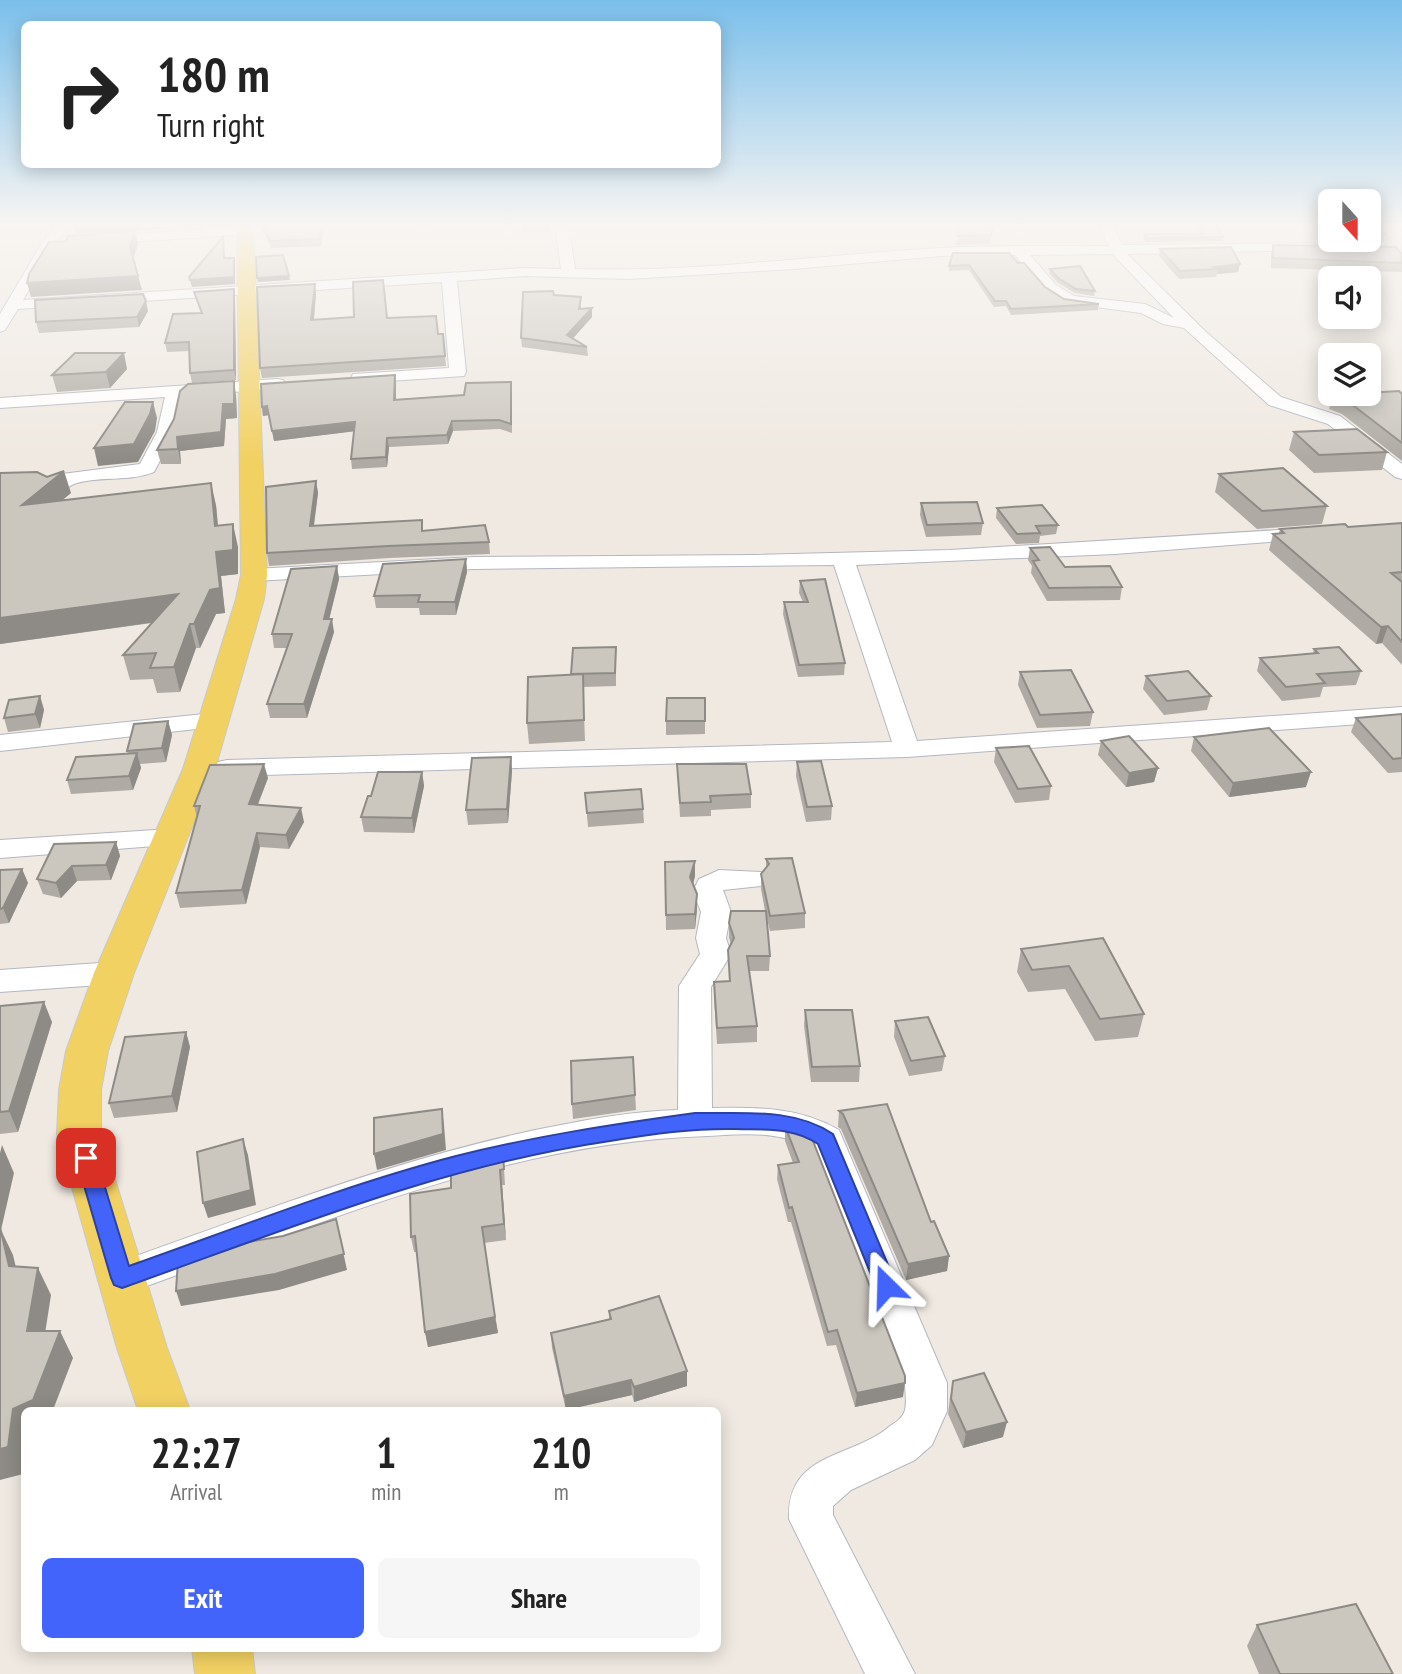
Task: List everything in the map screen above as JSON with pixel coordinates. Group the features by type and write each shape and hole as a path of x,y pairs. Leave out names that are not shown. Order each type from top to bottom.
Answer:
{"main road":[{"path":"163,1407 79,1134 80,1090 87,1051 114,973 199,769 250,599 254,575 247,302"},
{"path":"222,1652 225,1674"}],"street":[{"path":"0,327 17,302"},
{"path":"15,305 57,302"},
{"path":"342,379 458,372 451,302"},
{"path":"1088,302 1145,309 1171,322 1190,324"},
{"path":"1169,302 1275,401 1334,420 1402,473"},
{"path":"0,403 288,383"},
{"path":"53,491 69,478 137,472 147,468 170,424 174,411 174,392"},
{"path":"254,575 474,563 843,559 1115,548 1333,533"},
{"path":"843,559 907,749"},
{"path":"199,769 907,749 1402,714"},
{"path":"0,743 214,722"},
{"path":"0,849 171,838"},
{"path":"695,1120 695,986 716,954 711,939 716,912 708,891 709,886 719,879 751,879"},
{"path":"0,981 114,973"},
{"path":"122,1278 349,1197 453,1165 553,1141 695,1120 788,1123 811,1129 826,1139 926,1383 929,1398 928,1410 920,1426 907,1438 877,1460 831,1479 819,1488 811,1501 811,1519 891,1674"}],"building":[{"path":"35,302 145,302 137,317 36,322"},
{"path":"198,302 234,302 234,370 190,373 189,342 165,343 173,314 202,313"},
{"path":"258,302 313,302 311,320 354,317 354,302 385,302 387,318 436,316 438,334 443,334 445,356 260,368"},
{"path":"523,302 580,302 579,309 592,308 567,335 587,347 521,338"},
{"path":"1007,302 1099,304 1011,309"},
{"path":"75,353 124,353 106,372 52,375"},
{"path":"395,375 394,400 464,395 466,383 511,382 511,424 499,420 452,421 447,435 387,438 386,457 351,459 355,422 272,431 267,406 262,407 261,384"},
{"path":"234,381 234,404 223,404 221,432 177,437 178,449 157,450 174,419 180,391 188,384"},
{"path":"1399,391 1402,394 1402,443 1354,406 1381,406 1381,392"},
{"path":"125,402 153,402 150,414 134,444 94,448"},
{"path":"1357,429 1387,452 1319,455 1294,432"},
{"path":"1283,468 1327,506 1262,511 1219,474"},
{"path":"64,471 22,505 211,483 215,526 233,524 233,550 216,552 220,588 210,590 194,624 190,624 174,667 150,668 156,653 123,655 178,594 0,618 0,473 37,472 47,477"},
{"path":"316,481 310,526 422,520 422,531 485,525 489,542 267,553 266,487"},
{"path":"977,502 983,523 927,525 921,503"},
{"path":"1042,505 1058,525 1036,526 1040,533 1017,534 997,508"},
{"path":"1402,523 1402,572 1391,573 1402,582 1402,642 1388,626 1381,627 1273,534 1284,533 1280,529"},
{"path":"1050,547 1065,567 1110,566 1122,587 1049,588 1033,561 1039,560 1030,548"},
{"path":"466,559 455,602 418,602 420,595 374,596 383,564"},
{"path":"337,566 324,619 332,619 304,704 267,704 292,634 272,634 291,569"},
{"path":"825,579 845,663 799,665 784,602 808,602 800,581"},
{"path":"616,647 615,673 571,674 573,648"},
{"path":"1339,647 1361,671 1317,674 1325,683 1286,687 1260,658 1318,653 1314,649"},
{"path":"1071,670 1093,712 1040,715 1020,672"},
{"path":"1188,671 1211,696 1167,701 1146,676"},
{"path":"583,674 584,720 527,723 528,677"},
{"path":"40,696 35,714 4,718 9,700"},
{"path":"667,698 705,698 705,721 666,721"},
{"path":"1402,714 1402,758 1393,759 1356,718"},
{"path":"168,721 162,748 127,751 134,724"},
{"path":"1269,728 1311,772 1233,783 1194,737"},
{"path":"1129,736 1158,768 1129,773 1101,741"},
{"path":"1029,746 1051,786 1018,789 996,748"},
{"path":"137,753 129,776 67,780 76,757"},
{"path":"511,757 507,809 466,810 472,758"},
{"path":"821,761 832,806 807,807 797,762"},
{"path":"264,764 249,804 301,808 286,835 257,833 242,890 176,893 200,806 194,806 210,765"},
{"path":"677,764 746,764 751,794 710,796 711,802 680,803"},
{"path":"378,772 422,772 412,818 361,817"},
{"path":"641,789 643,809 587,813 585,793"},
{"path":"116,842 106,865 72,866 56,883 37,879 54,844"},
{"path":"792,858 805,913 770,916 761,874 769,864 766,859"},
{"path":"695,861 690,877 697,894 695,914 666,915 665,862"},
{"path":"22,869 3,908 0,909 0,870"},
{"path":"731,911 766,911 770,956 747,956 757,1026 717,1028 714,982 730,981 728,950 734,938 729,923"},
{"path":"1103,938 1144,1014 1100,1019 1069,966 1032,970 1021,949"},
{"path":"44,1002 9,1111 0,1112 0,1006"},
{"path":"805,1010 852,1010 860,1066 812,1067"},
{"path":"928,1017 945,1056 911,1061 895,1021"},
{"path":"186,1032 172,1096 109,1103 125,1037"},
{"path":"633,1057 635,1095 572,1104 571,1061"},
{"path":"887,1104 931,1222 934,1221 949,1256 908,1264 843,1114 839,1111"},
{"path":"442,1109 443,1134 374,1154 374,1118"},
{"path":"785,1126 811,1136 905,1376 905,1383 857,1393 837,1330 828,1332 778,1165 799,1162"},
{"path":"243,1139 251,1190 203,1203 197,1152"},
{"path":"503,1153 504,1169 500,1170 504,1224 482,1227 495,1317 425,1332 415,1236 411,1237 410,1194 451,1188 451,1167"},
{"path":"336,1219 344,1254 275,1274 176,1291 178,1260 208,1249 283,1236"},
{"path":"0,1227 9,1266 38,1268 27,1331 60,1331 33,1400 13,1409 8,1447 0,1449"},
{"path":"659,1296 687,1371 634,1387 631,1380 564,1396 551,1333 611,1319 609,1311"},
{"path":"984,1373 1007,1422 966,1432 951,1399 953,1381"},
{"path":"1356,1604 1393,1674 1280,1674 1257,1625"}],"route":[{"path":"86,1158 122,1278 349,1197 453,1165 553,1141 695,1120 788,1123 811,1129 826,1139 886,1286"}]}
